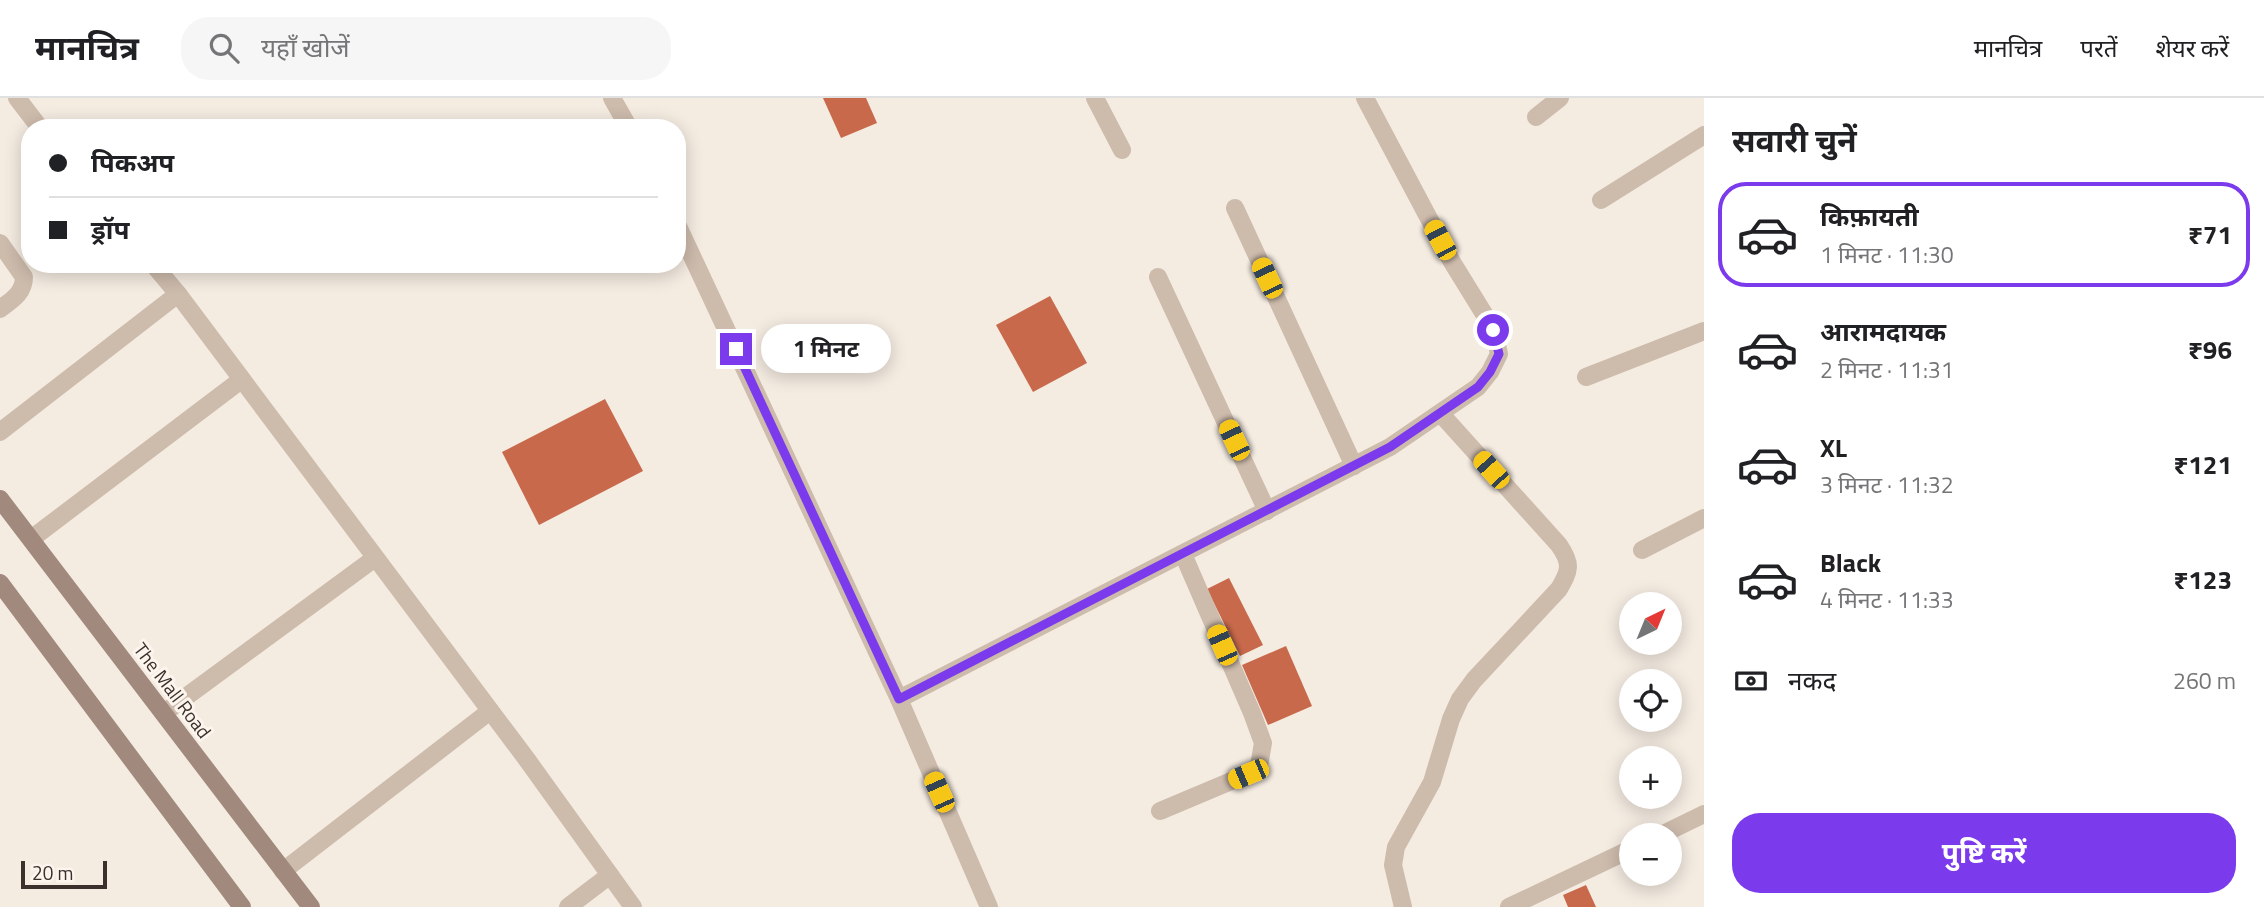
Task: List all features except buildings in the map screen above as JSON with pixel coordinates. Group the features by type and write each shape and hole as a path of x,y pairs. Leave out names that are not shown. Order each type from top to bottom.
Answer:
{"main road":[{"name":"The Mall Road","path":"0,499 311,907"},
{"path":"0,583 242,907"}],"street":[{"path":"17,98 33,119"},
{"path":"612,98 624,119"},
{"path":"1095,98 1122,150"},
{"path":"899,699 1390,447 1478,387 1490,372 1499,354 1493,330 1451,262 1365,98"},
{"path":"1536,117 1560,98"},
{"path":"1601,200 1704,135"},
{"path":"1235,208 1354,466"},
{"path":"0,243 21,273"},
{"path":"686,243 899,699 989,907"},
{"path":"0,309 22,289 24,277 21,273"},
{"path":"160,273 490,710 634,907"},
{"path":"1158,277 1267,511"},
{"path":"0,432 178,294"},
{"path":"1586,377 1704,331"},
{"path":"31,539 241,380"},
{"path":"1403,907 1393,865 1396,847 1432,782 1451,719 1460,699 1474,680 1559,589 1568,573 1568,558 1559,545 1441,414"},
{"path":"1642,550 1704,518"},
{"path":"1160,811 1248,774 1259,766 1263,753 1263,743 1252,713 1183,554"},
{"path":"164,713 375,558"},
{"path":"283,871 490,710"},
{"path":"1682,825 1704,814"},
{"path":"1509,907 1619,855"},
{"path":"568,907 610,875"}],"route":[{"path":"736,349 899,699 1390,447 1478,387 1499,354 1493,330"}]}
